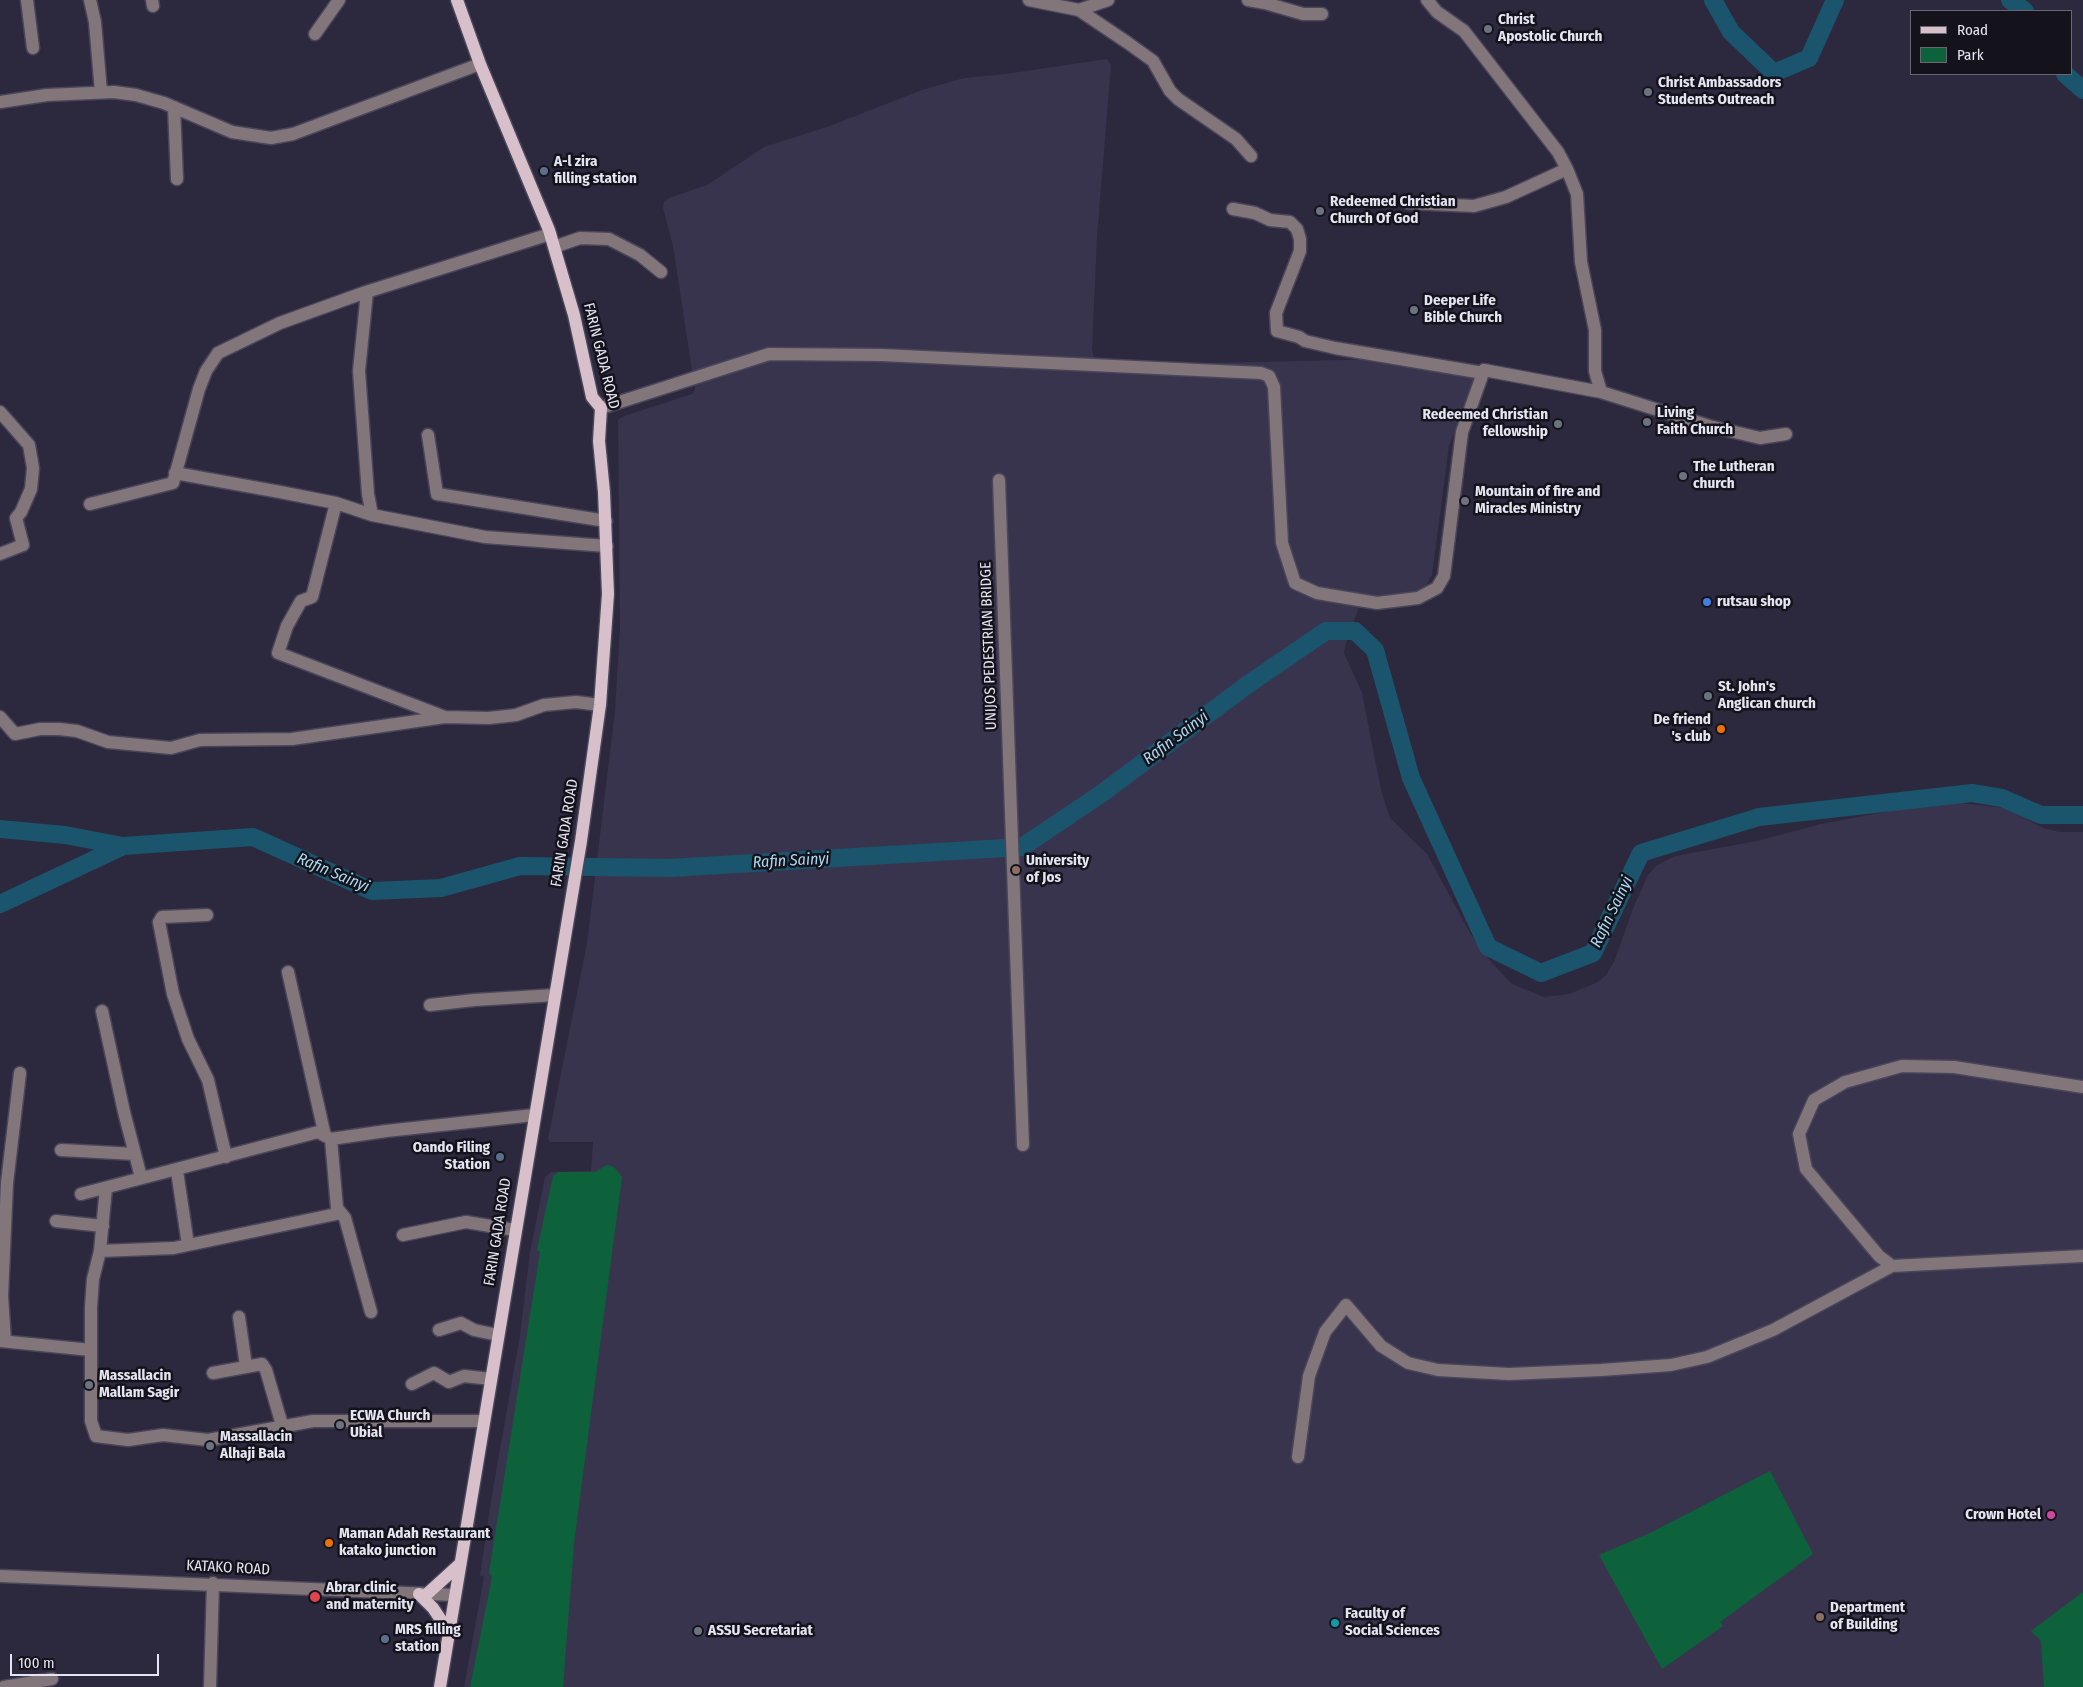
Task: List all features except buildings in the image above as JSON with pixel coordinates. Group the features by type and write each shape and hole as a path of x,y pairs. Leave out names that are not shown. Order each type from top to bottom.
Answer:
{"main road":[{"name":"FARIN GADA ROAD","path":"440,1687 573,890 600,705 607,626 606,521 599,441 601,408 592,397 574,315 550,234 480,64 457,0"},
{"path":"449,1632 423,1594 460,1564"}],"street":[{"path":"27,0 33,48"},
{"path":"90,0 95,22 101,92"},
{"path":"315,34 339,0"},
{"path":"1028,0 1079,10 1153,60 1170,91 1178,99 1236,139 1251,156"},
{"path":"1079,10 1108,0"},
{"path":"1248,0 1264,2 1294,12 1322,14"},
{"path":"1427,0 1437,12 1464,31 1558,152 1567,169 1577,194 1581,262 1595,330 1595,371 1601,392"},
{"path":"0,102 47,95 101,92 136,95 174,107 232,132 271,138 293,134 480,64"},
{"path":"174,107 177,179"},
{"path":"1408,203 1474,206 1506,197 1567,169"},
{"path":"1233,209 1255,212 1270,220 1290,222 1297,228 1300,251 1276,313 1277,331 1299,337 1305,341 1335,348 1483,372 1484,370 1601,392 1709,426 1760,438 1786,434"},
{"path":"90,504 173,483 199,389 206,371 218,353 280,323 367,292 550,234"},
{"path":"554,248 580,238 608,239 640,255 660,272"},
{"path":"367,292 359,371 368,494 372,514"},
{"path":"601,408 769,354 892,355 1261,373 1269,376 1274,387 1282,543 1295,583 1317,593 1377,603 1418,598 1437,588 1444,576 1462,432 1483,372"},
{"path":"0,412 29,445 33,468 31,490 21,512 16,518 23,545 0,554"},
{"path":"428,435 437,494 606,521"},
{"path":"175,474 336,503 372,514 485,537 607,546"},
{"name":"UNIJOS PEDESTRIAN BRIDGE","path":"999,480 1023,1145"},
{"path":"336,503 312,597 301,601 297,612 287,626 278,653 445,718"},
{"path":"0,717 15,734 40,729 59,729 77,731 108,742 163,748 200,740 292,739 445,718 489,718 516,715 544,705 576,702 600,705"},
{"path":"208,915 162,917 159,922 173,994 188,1039 208,1080 226,1157"},
{"path":"288,972 328,1137 337,1208 345,1218 371,1312"},
{"path":"430,1005 555,995"},
{"path":"102,1011 141,1177"},
{"path":"1892,1266 1879,1256 1806,1169 1799,1134 1814,1100 1845,1082 1902,1066 1954,1067 2083,1087"},
{"path":"20,1073 5,1145 2,1341 91,1350"},
{"path":"82,1194 318,1132 328,1137 534,1116"},
{"path":"61,1150 135,1154"},
{"path":"177,1170 188,1245"},
{"path":"106,1188 100,1251 92,1279 91,1421 96,1436 128,1440 163,1435 208,1440 313,1421 484,1421"},
{"path":"100,1251 174,1248 341,1213"},
{"path":"56,1221 102,1226"},
{"path":"403,1235 466,1222 515,1230"},
{"path":"1298,1457 1309,1376 1325,1332 1346,1305 1381,1346 1408,1363 1438,1370 1510,1374 1601,1370 1671,1365 1706,1358 1773,1330 1892,1266 2083,1256"},
{"path":"239,1317 246,1366"},
{"path":"439,1330 460,1323 474,1330 498,1335"},
{"path":"213,1373 262,1364 266,1370 282,1426"},
{"path":"412,1384 434,1373 449,1382 464,1376 491,1379"},
{"name":"KATAKO ROAD","path":"0,1576 213,1583 455,1595"},
{"path":"210,1687 213,1583"},
{"path":"4,1687 52,1679"}],"shaded area":[{"name":"University of Jos","path":"1107,59 1111,65 1097,237 1092,349 1094,357 1167,364 1388,359 1473,374 1477,379 1449,445 1432,575 1427,584 1409,594 1372,598 1359,607 1344,653 1362,693 1381,790 1390,818 1427,854 1470,933 1491,962 1512,984 1544,997 1569,994 1598,982 1606,975 1614,962 1634,906 1648,875 1656,866 1675,856 1757,841 1821,824 1943,801 2005,808 2043,828 2059,832 2083,832 2083,1687 464,1687 484,1577 480,1575 520,1335 530,1252 545,1177 551,1172 591,1171 593,1142 550,1142 548,1139 587,943 615,711 620,628 618,420 624,416 692,394 695,390 673,246 663,208 664,202 669,198 707,185 764,147 827,127 922,90 964,78"}],"green space":[{"path":"607,1165 614,1167 622,1177 574,1543 563,1687 470,1687 492,1577 489,1573 540,1252 537,1250 553,1176 558,1172 595,1172"},
{"path":"1770,1471 1813,1554 1720,1622 1723,1626 1662,1669 1599,1555 1650,1533"},
{"path":"2083,1592 2083,1687 2044,1687 2041,1641 2031,1631"}],"waterway":[{"path":"1713,0 1731,32 1774,73 1809,58 1835,0"},
{"path":"2010,0 2024,10"},
{"path":"2066,75 2083,90"},
{"name":"Rafin Sainyi","path":"0,904 123,846 253,837 372,891 441,888 520,866 670,868 1022,847 1101,794 1247,685 1326,631 1355,631 1375,650 1411,778 1488,947 1541,973 1593,953 1641,853 1759,817 1972,793 2002,798 2041,815 2083,815"},
{"path":"0,829 65,835 123,846"}],"place":[{"name":"Christ Apostolic Church","path":"1488,29"},
{"name":"Christ Ambassadors Students Outreach","path":"1648,92"},
{"name":"A-l zira filling station","path":"544,171"},
{"name":"Redeemed Christian Church Of God","path":"1320,211"},
{"name":"Deeper Life Bible Church","path":"1414,310"},
{"name":"Living Faith Church","path":"1647,422"},
{"name":"Redeemed Christian fellowship","path":"1558,424"},
{"name":"The Lutheran church","path":"1683,476"},
{"name":"Mountain of fire and Miracles Ministry","path":"1465,501"},
{"name":"rutsau shop","path":"1707,602"},
{"name":"St. John's Anglican church","path":"1708,696"},
{"name":"De friend 's club","path":"1721,729"},
{"name":"University of Jos","path":"1016,870"},
{"name":"Oando Filing Station","path":"500,1157"},
{"name":"Massallacin Mallam Sagir","path":"89,1385"},
{"name":"ECWA Church Ubial","path":"340,1425"},
{"name":"Massallacin Alhaji Bala","path":"210,1446"},
{"name":"Crown Hotel","path":"2051,1515"},
{"name":"Maman Adah Restaurant katako junction","path":"329,1543"},
{"name":"Abrar clinic and maternity","path":"315,1597"},
{"name":"Department of Building","path":"1820,1617"},
{"name":"Faculty of Social Sciences","path":"1335,1623"},
{"name":"ASSU Secretariat","path":"698,1631"},
{"name":"MRS filling station","path":"385,1639"}]}
